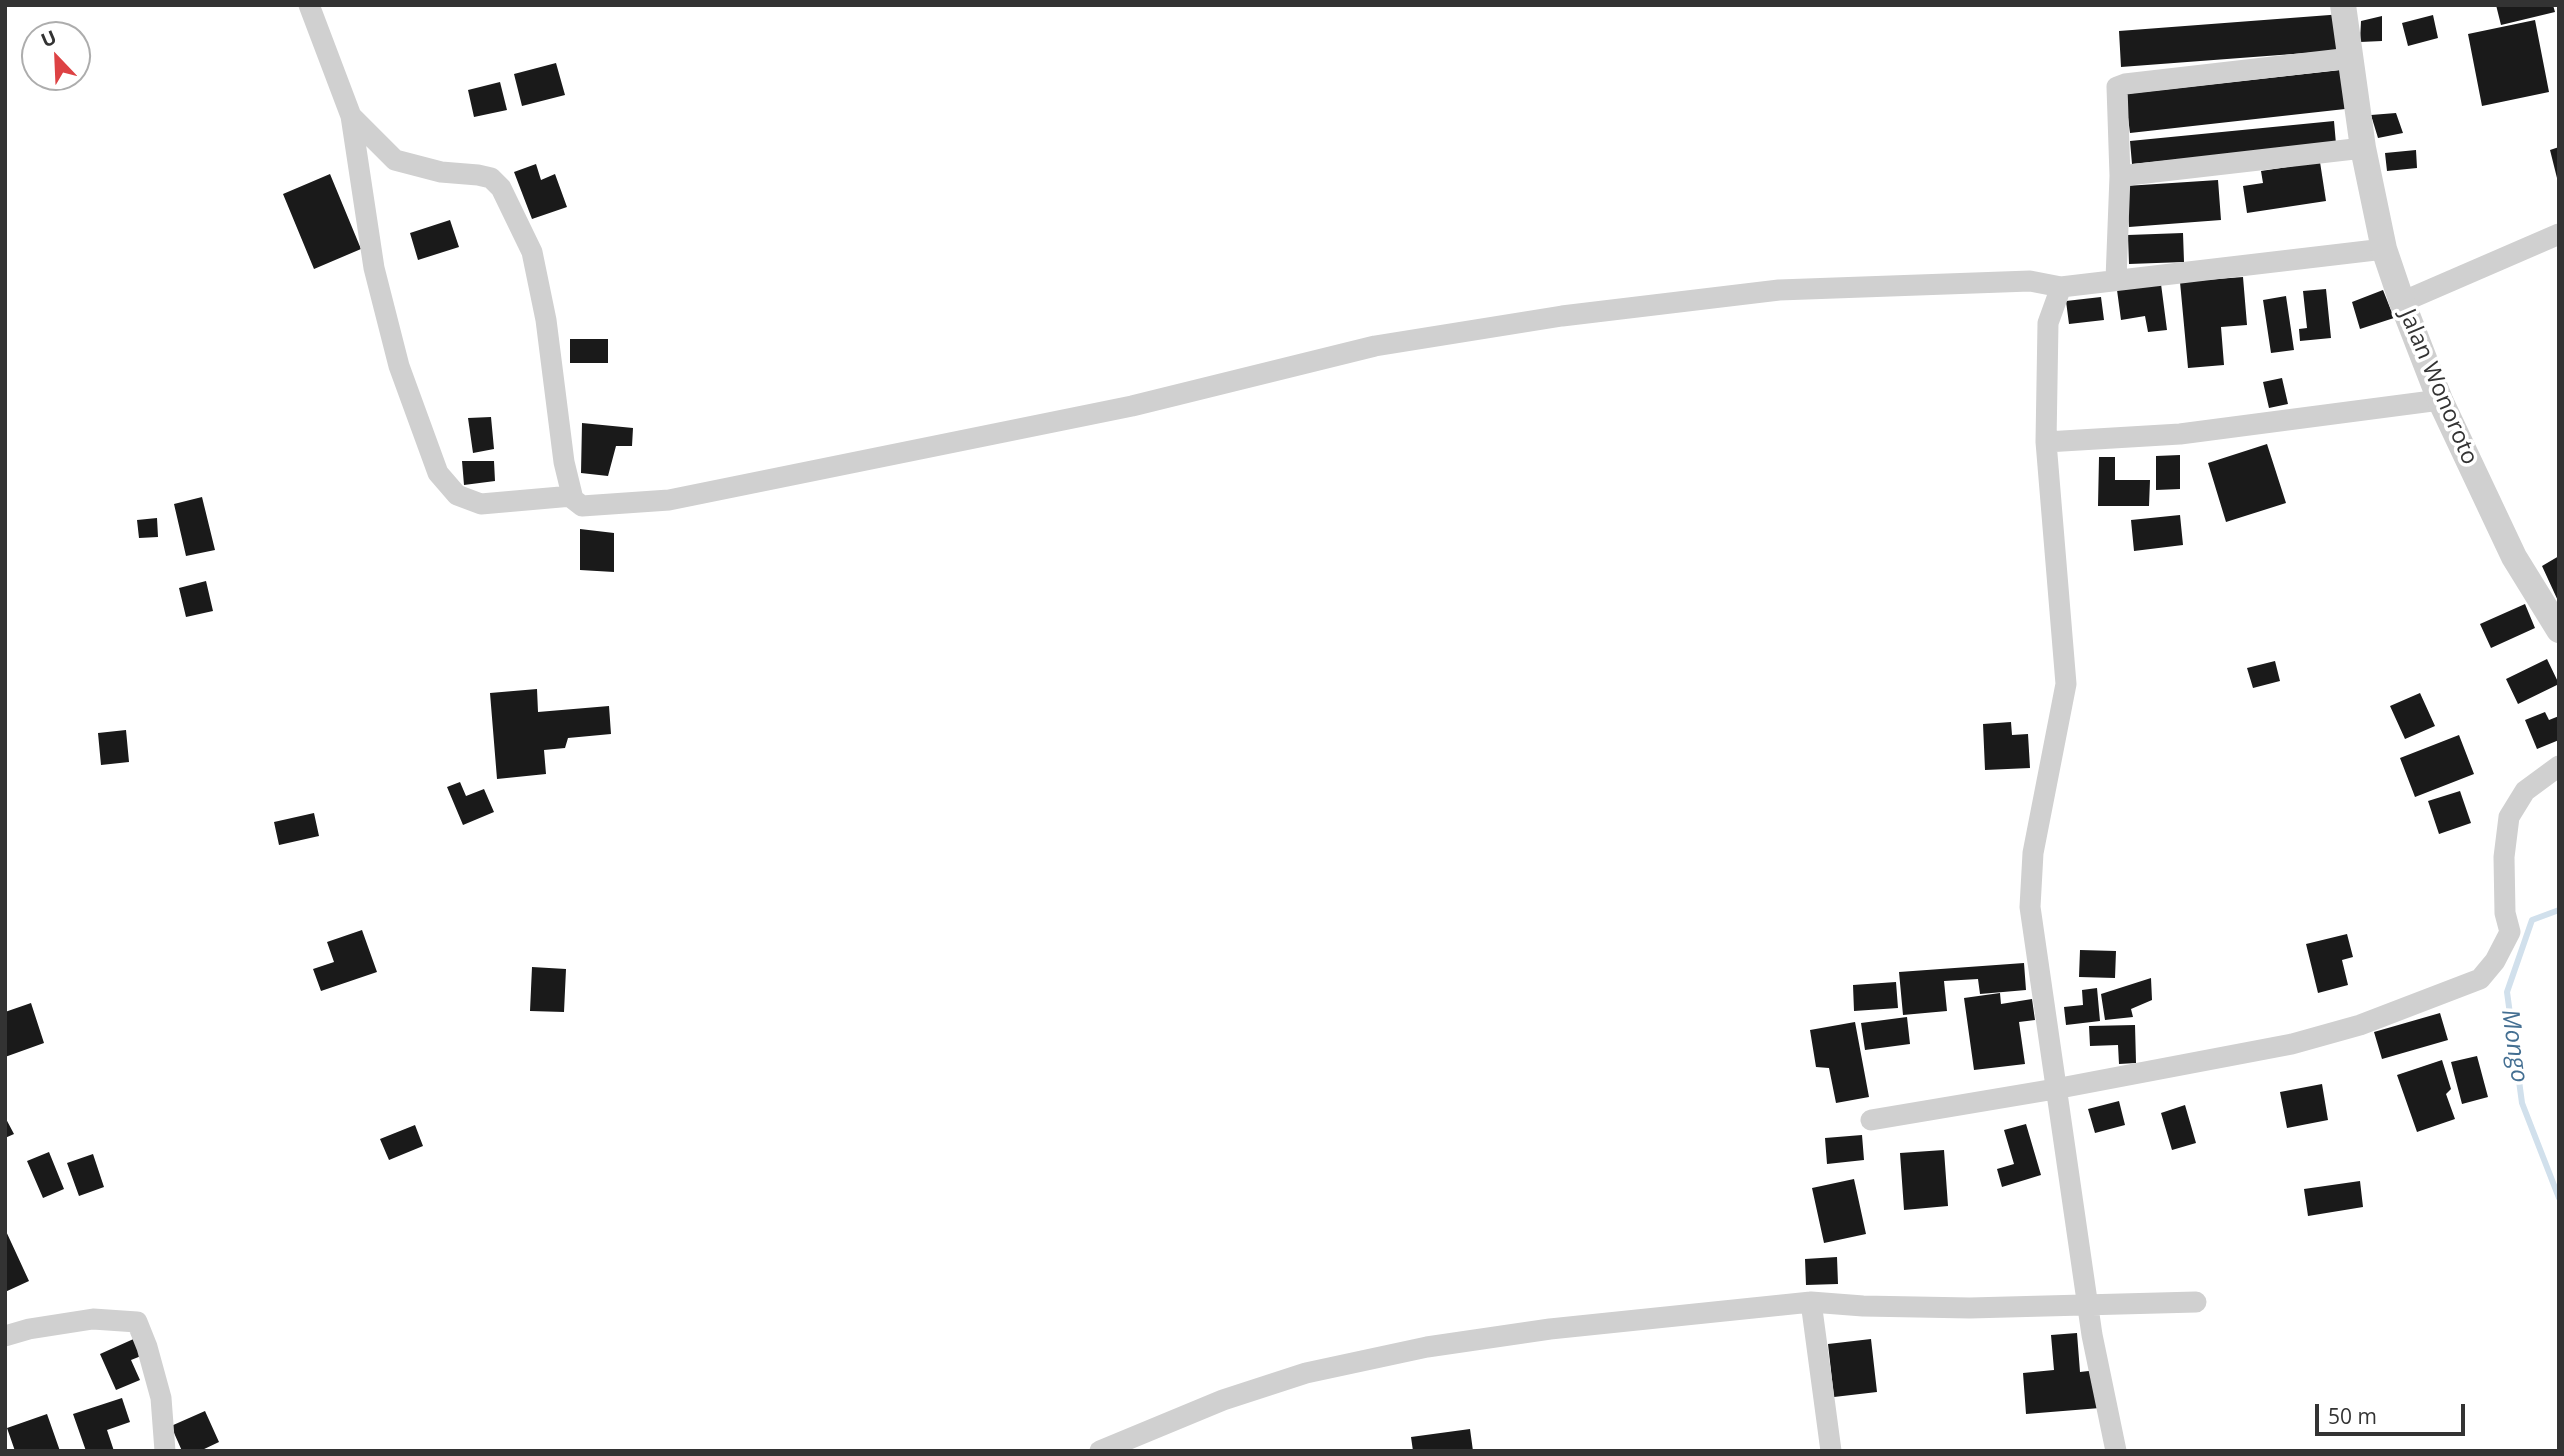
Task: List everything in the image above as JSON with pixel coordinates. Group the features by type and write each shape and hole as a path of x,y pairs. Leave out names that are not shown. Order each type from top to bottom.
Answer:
{"street":[{"path":"309,5 351,116 374,268 399,366 438,474 457,495 481,504 572,496"},
{"name":"Jalan Wonoroto","path":"2348,6 2351,58 2361,138 2384,249 2440,400 2514,557 2559,629"},
{"path":"2116,279 2120,176 2117,87 2351,58"},
{"path":"351,116 395,160 441,172 491,178 507,197 532,251 546,320 564,462 572,496 582,506 668,500 1132,406 1375,346 1562,316 1779,290 2030,281 2061,288 2116,279 2384,249"},
{"path":"2120,176 2361,138"},
{"path":"2402,302 2559,234"},
{"path":"2061,288 2048,323 2046,442 2066,684 2033,853 2030,907 2088,1303 2116,1451"},
{"path":"2046,442 2180,434 2440,400"},
{"path":"1871,1120 2055,1090 2292,1044 2360,1026 2480,979 2496,961 2510,932 2505,913 2504,857 2509,817 2525,791 2559,766"},
{"path":"1811,1302 1831,1451"},
{"path":"1100,1451 1223,1400 1361,1359 1550,1329 1811,1302 1970,1308 2196,1302"},
{"path":"5,1336 29,1329 93,1319 136,1322 147,1347 161,1398 165,1451"}],"building":[{"path":"2496,5 2553,5 2555,12 2501,25"},
{"path":"2343,14 2346,50 2121,67 2119,31"},
{"path":"2433,15 2438,38 2408,46 2402,23"},
{"path":"2382,16 2382,41 2360,42 2361,21"},
{"path":"2535,20 2549,92 2482,106 2468,34"},
{"path":"556,63 565,95 522,106 514,74"},
{"path":"2341,70 2345,109 2130,133 2125,94"},
{"path":"500,82 507,110 474,117 468,90"},
{"path":"2396,113 2403,133 2378,138 2371,115"},
{"path":"2334,121 2336,144 2132,164 2130,141"},
{"path":"2559,147 2559,182 2558,182 2550,150"},
{"path":"2416,150 2417,168 2387,171 2385,153"},
{"path":"2320,162 2326,201 2247,213 2243,186 2263,183 2261,171"},
{"path":"536,164 541,180 555,174 567,207 532,219 514,172"},
{"path":"330,174 361,249 314,269 283,194"},
{"path":"2218,180 2221,220 2129,227 2126,186"},
{"path":"450,220 459,247 418,260 410,233"},
{"path":"2183,233 2184,262 2129,264 2128,235"},
{"path":"2243,277 2247,325 2221,327 2224,365 2188,368 2180,282"},
{"path":"2161,284 2167,330 2148,332 2145,316 2121,320 2117,290"},
{"path":"2326,289 2331,338 2300,341 2299,329 2307,328 2303,291"},
{"path":"2383,290 2394,318 2360,329 2352,302"},
{"path":"2286,296 2294,350 2271,353 2263,300"},
{"path":"2101,297 2104,320 2069,324 2066,301"},
{"path":"570,339 608,339 608,363 570,363"},
{"path":"2282,378 2288,404 2269,408 2263,382"},
{"path":"491,417 494,449 473,453 468,418"},
{"path":"582,423 633,428 632,446 616,446 608,476 581,473"},
{"path":"2267,444 2286,503 2226,522 2208,463"},
{"path":"2180,455 2180,489 2156,490 2156,456"},
{"path":"2099,457 2115,457 2115,480 2150,480 2149,506 2098,506"},
{"path":"462,461 494,461 495,481 464,485"},
{"path":"202,497 215,550 186,556 174,504"},
{"path":"2180,515 2183,545 2134,551 2131,520"},
{"path":"157,518 158,537 139,538 137,520"},
{"path":"580,529 614,533 614,572 580,570"},
{"path":"2559,556 2559,603 2542,566"},
{"path":"206,581 213,611 186,617 179,588"},
{"path":"2525,604 2535,628 2491,648 2480,624"},
{"path":"2547,659 2559,684 2518,704 2506,679"},
{"path":"2275,661 2280,681 2253,688 2247,668"},
{"path":"537,689 538,712 609,706 611,734 568,738 565,748 544,750 546,774 497,779 490,693"},
{"path":"2420,693 2435,726 2405,739 2390,706"},
{"path":"2545,712 2549,720 2559,716 2559,740 2537,749 2525,720"},
{"path":"2011,722 2012,735 2028,734 2030,768 1985,770 1983,724"},
{"path":"126,730 129,762 101,765 98,733"},
{"path":"2459,735 2474,774 2415,797 2400,758"},
{"path":"460,782 466,796 484,789 494,812 463,825 447,787"},
{"path":"2460,791 2471,823 2439,834 2428,801"},
{"path":"314,813 319,836 279,845 274,822"},
{"path":"362,930 377,972 321,991 313,969 334,962 327,942"},
{"path":"2347,934 2353,957 2342,960 2348,985 2318,993 2306,944"},
{"path":"2080,950 2116,951 2115,978 2079,977"},
{"path":"2024,963 2026,990 1980,994 1978,979 1944,981 1947,1011 1903,1015 1899,972"},
{"path":"532,967 566,969 564,1012 530,1011"},
{"path":"2151,978 2152,1000 2131,1009 2133,1017 2105,1020 2101,994"},
{"path":"1896,982 1898,1008 1854,1011 1853,985"},
{"path":"2097,988 2100,1021 2066,1025 2064,1007 2083,1005 2082,990"},
{"path":"2000,993 2001,1004 2032,999 2035,1020 2019,1022 2025,1064 1974,1070 1964,998"},
{"path":"31,1003 44,1043 5,1057 5,1012"},
{"path":"2440,1013 2448,1040 2382,1059 2374,1032"},
{"path":"1907,1017 1910,1044 1865,1050 1861,1023"},
{"path":"1855,1022 1869,1097 1836,1103 1829,1068 1816,1067 1810,1030"},
{"path":"2135,1025 2136,1063 2119,1064 2118,1045 2090,1046 2089,1026"},
{"path":"2477,1056 2488,1097 2462,1104 2451,1062"},
{"path":"2442,1060 2451,1089 2446,1094 2455,1119 2417,1132 2397,1075"},
{"path":"2322,1084 2328,1120 2287,1128 2280,1092"},
{"path":"2119,1101 2125,1125 2095,1133 2088,1109"},
{"path":"2185,1105 2196,1143 2172,1150 2161,1113"},
{"path":"5,1117 14,1134 5,1138"},
{"path":"2026,1124 2041,1175 2002,1187 1997,1169 2014,1164 2004,1130"},
{"path":"415,1125 423,1146 389,1160 380,1139"},
{"path":"1862,1135 1864,1160 1827,1164 1825,1138"},
{"path":"1944,1150 1948,1206 1904,1210 1900,1153"},
{"path":"49,1152 64,1189 43,1198 27,1161"},
{"path":"93,1154 104,1187 79,1196 67,1163"},
{"path":"1854,1179 1866,1234 1824,1243 1812,1188"},
{"path":"2360,1181 2363,1207 2308,1216 2304,1189"},
{"path":"5,1229 29,1281 5,1292"},
{"path":"1837,1257 1838,1284 1806,1285 1805,1259"},
{"path":"2077,1333 2080,1372 2097,1370 2100,1408 2026,1414 2023,1373 2054,1370 2051,1335"},
{"path":"138,1337 146,1354 131,1360 140,1380 116,1390 100,1354"},
{"path":"1871,1339 1877,1392 1834,1397 1828,1344"},
{"path":"122,1398 130,1422 107,1430 114,1451 86,1451 73,1414"},
{"path":"205,1411 219,1442 200,1451 182,1451 171,1426"},
{"path":"47,1414 60,1451 15,1451 7,1428"},
{"path":"1470,1429 1473,1451 1413,1451 1411,1437"}],"waterway":[{"name":"Mongo","path":"2559,910 2532,920 2507,992 2522,1103 2559,1198"}]}
